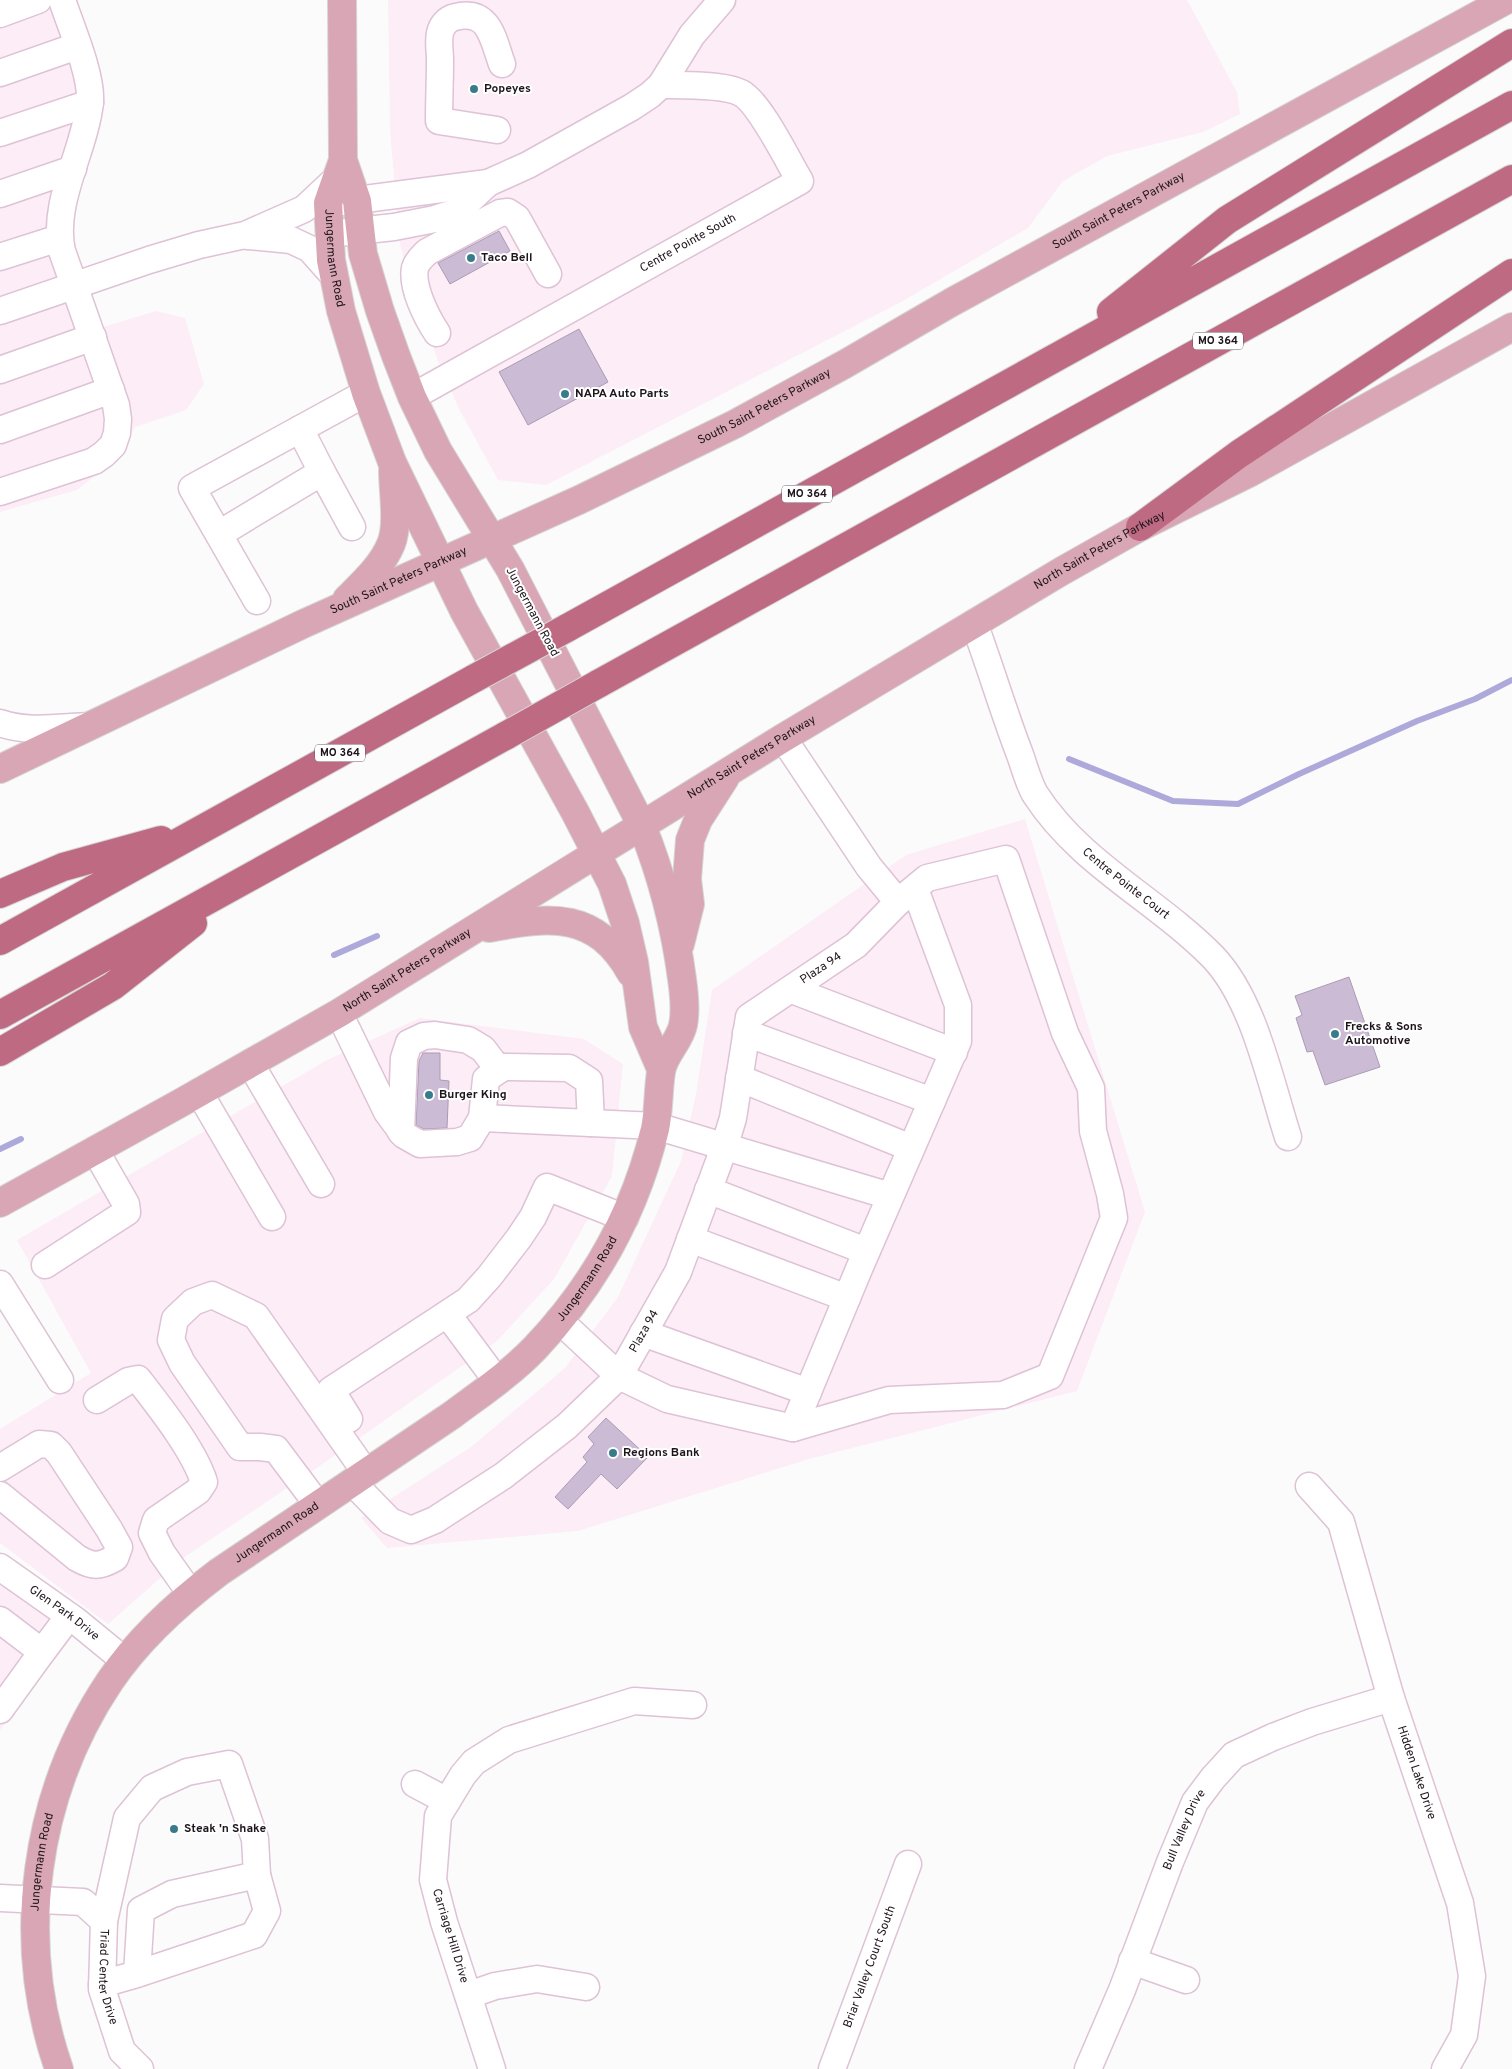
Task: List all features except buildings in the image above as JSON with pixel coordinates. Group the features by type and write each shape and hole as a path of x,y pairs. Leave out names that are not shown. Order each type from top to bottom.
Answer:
{"highway":[{"path":"1048,361 1227,220 1512,43"},
{"name":"MO 364","path":"0,942 1512,105"},
{"name":"MO 364","path":"0,1015 1512,179"},
{"path":"1140,527 1239,454 1512,274"},
{"path":"0,894 63,867 206,827"},
{"path":"0,1052 113,986 262,870"}],"main road":[{"name":"Jungermann Road","path":"342,0 336,181 330,234 334,276 341,311 379,432 392,462 464,611 575,812 612,884 625,923 638,986 643,1027 661,1069"},
{"name":"South Saint Peters Parkway","path":"0,769 338,608 579,500 735,424 969,293 1506,0"},
{"name":"Jungermann Road","path":"59,2069 52,2050 41,2000 34,1934 35,1900 46,1828 55,1794 69,1756 90,1714 125,1661 162,1619 191,1594 219,1572 452,1415 497,1381 534,1348 559,1320 605,1255 625,1218 641,1179 656,1126 661,1069 684,1025 683,991 678,950 666,894 655,858 642,826 514,578 438,452 412,397 380,311 363,254 357,201 336,181"},
{"name":"North Saint Peters Parkway","path":"0,1203 339,1013 783,738 1062,571 1140,527 1250,472 1512,327"},
{"path":"338,608 379,565 391,544 394,526 392,462"},
{"path":"678,950 690,904 686,878 690,840 698,820 728,772"},
{"path":"473,931 542,920 561,921 587,927 606,940 621,956 638,986"}],"street":[{"path":"0,14 38,0"},
{"path":"0,492 94,461 113,445 118,419 93,337 59,238 60,224 90,103 90,85 62,0"},
{"path":"0,311 199,245 245,235 304,209 336,181 357,201 488,183 528,165 632,108 650,95 661,85 692,35 722,0"},
{"path":"497,130 439,121 440,38 444,23 451,18 467,15 475,16 484,22 490,31 502,64"},
{"path":"0,73 77,46"},
{"name":"Centre Pointe South","path":"412,397 800,181 755,106 740,93 701,86 661,85"},
{"path":"0,133 90,103"},
{"path":"0,194 73,169"},
{"path":"330,234 411,224 457,212 488,183"},
{"path":"437,333 424,313 415,269 419,259 427,252 474,226 500,213 508,212 517,218 525,230 548,274"},
{"path":"245,235 291,240 310,248 334,276"},
{"path":"0,257 59,238"},
{"path":"0,370 93,337"},
{"path":"0,430 110,390"},
{"path":"257,601 192,488 366,393"},
{"path":"300,429 352,527"},
{"path":"219,534 322,472"},
{"name":"Centre Pointe Court","path":"974,623 1034,792 1060,828 1096,862 1183,931 1218,964 1238,991 1253,1026 1288,1137"},
{"path":"0,723 13,728 89,726"},
{"path":"559,1320 619,1376 667,1399 793,1428 866,1251 954,1052 958,1041 958,1005 906,895 869,867 783,738"},
{"name":"Plaza 94","path":"365,1473 390,1521 411,1530 435,1520 503,1476 566,1426 619,1376 678,1272 724,1148 733,1118 749,1017 792,990 856,945 906,895 927,878 1006,859 1065,1033 1091,1088 1092,1131 1110,1194 1114,1218 1050,1376 1003,1395 889,1400 793,1428"},
{"path":"792,990 954,1052"},
{"path":"339,1013 387,1112 404,1136 420,1144 457,1142 470,1138 482,1118 486,1079 503,1067 569,1068 589,1081 591,1123"},
{"path":"746,1033 932,1101"},
{"path":"401,1132 404,1058 409,1043 424,1036 435,1035 468,1040 484,1049 499,1070"},
{"path":"250,1063 322,1184"},
{"path":"739,1078 911,1148"},
{"path":"199,1092 272,1217"},
{"path":"482,1118 656,1126 724,1148 890,1196"},
{"path":"45,1265 127,1212 126,1204 95,1150"},
{"path":"365,1473 331,1390 468,1300 505,1256 533,1217 547,1187 625,1218"},
{"path":"708,1190 866,1251"},
{"path":"690,1239 847,1298"},
{"path":"0,1284 60,1380"},
{"path":"318,1505 276,1449 240,1447 182,1363 171,1340 176,1319 193,1302 212,1295 256,1316 365,1473"},
{"path":"448,1314 497,1381"},
{"path":"643,1333 808,1392"},
{"path":"97,1400 128,1381 138,1379 162,1409 200,1470 204,1482 198,1491 156,1520 152,1533 162,1553 191,1594"},
{"path":"0,1468 39,1444 51,1445 59,1453 109,1529 119,1547 115,1558 101,1566 87,1564 77,1558 0,1495"},
{"name":"Hidden Lake Drive","path":"1309,1486 1341,1522 1392,1698 1460,1903 1472,1976 1464,2035 1444,2069"},
{"name":"Glen Park Drive","path":"0,1567 70,1616 125,1661"},
{"path":"0,1710 70,1616"},
{"path":"0,1620 42,1652"},
{"name":"Bull Valley Drive","path":"1088,2069 1122,1990 1170,1862 1196,1802 1213,1778 1234,1756 1272,1737 1312,1722 1392,1698"},
{"name":"Carriage Hill Drive","path":"492,2069 444,1922 433,1880 438,1816 463,1775 474,1762 509,1740 634,1701 693,1705"},
{"path":"102,1984 254,1935 267,1911 257,1875 255,1839 230,1764 187,1772 152,1788 127,1818 104,1921"},
{"path":"414,1784 447,1801"},
{"name":"Briar Valley Court South","path":"832,2069 908,1864"},
{"path":"137,1974 141,1910 172,1894 257,1875"},
{"name":"Triad Center Drive","path":"0,1898 83,1902 104,1921 102,1989 122,2051 140,2069"},
{"path":"1132,1961 1186,1980"},
{"path":"469,1995 494,1986 537,1979 586,1986"}],"shaded area":[{"path":"0,0 74,0 100,82 64,229 103,327 156,311 185,318 204,384 186,410 135,427 110,464 77,490 0,512"},
{"path":"388,0 1187,0 1237,92 1240,114 1203,132 1107,156 1063,181 1028,228 901,302 546,485 498,480 459,409 438,361 400,244 390,130"},
{"path":"1025,819 1145,1212 1077,1391 809,1459 578,1531 387,1548 361,1518 471,1447 565,1368 618,1297 681,1161 696,1094 712,990 906,855"},
{"path":"420,1018 584,1039 623,1064 612,1176 554,1279 496,1342 311,1472 183,1558 108,1624 0,1543 0,1429 91,1373 17,1240 329,1059"},
{"path":"0,1582 74,1635 0,1730"}],"waterway":[{"path":"1069,759 1173,801 1238,804 1299,774 1417,721 1475,699 1512,680"},
{"path":"334,955 377,936"},
{"path":"0,1149 21,1139"}],"place":[{"name":"Popeyes","path":"474,89"},
{"name":"Taco Bell","path":"471,258"},
{"name":"NAPA Auto Parts","path":"565,394"},
{"name":"Frecks & Sons Automotive","path":"1335,1034"},
{"name":"Burger King","path":"429,1095"},
{"name":"Regions Bank","path":"613,1453"},
{"name":"Steak 'n Shake","path":"174,1829"}]}
